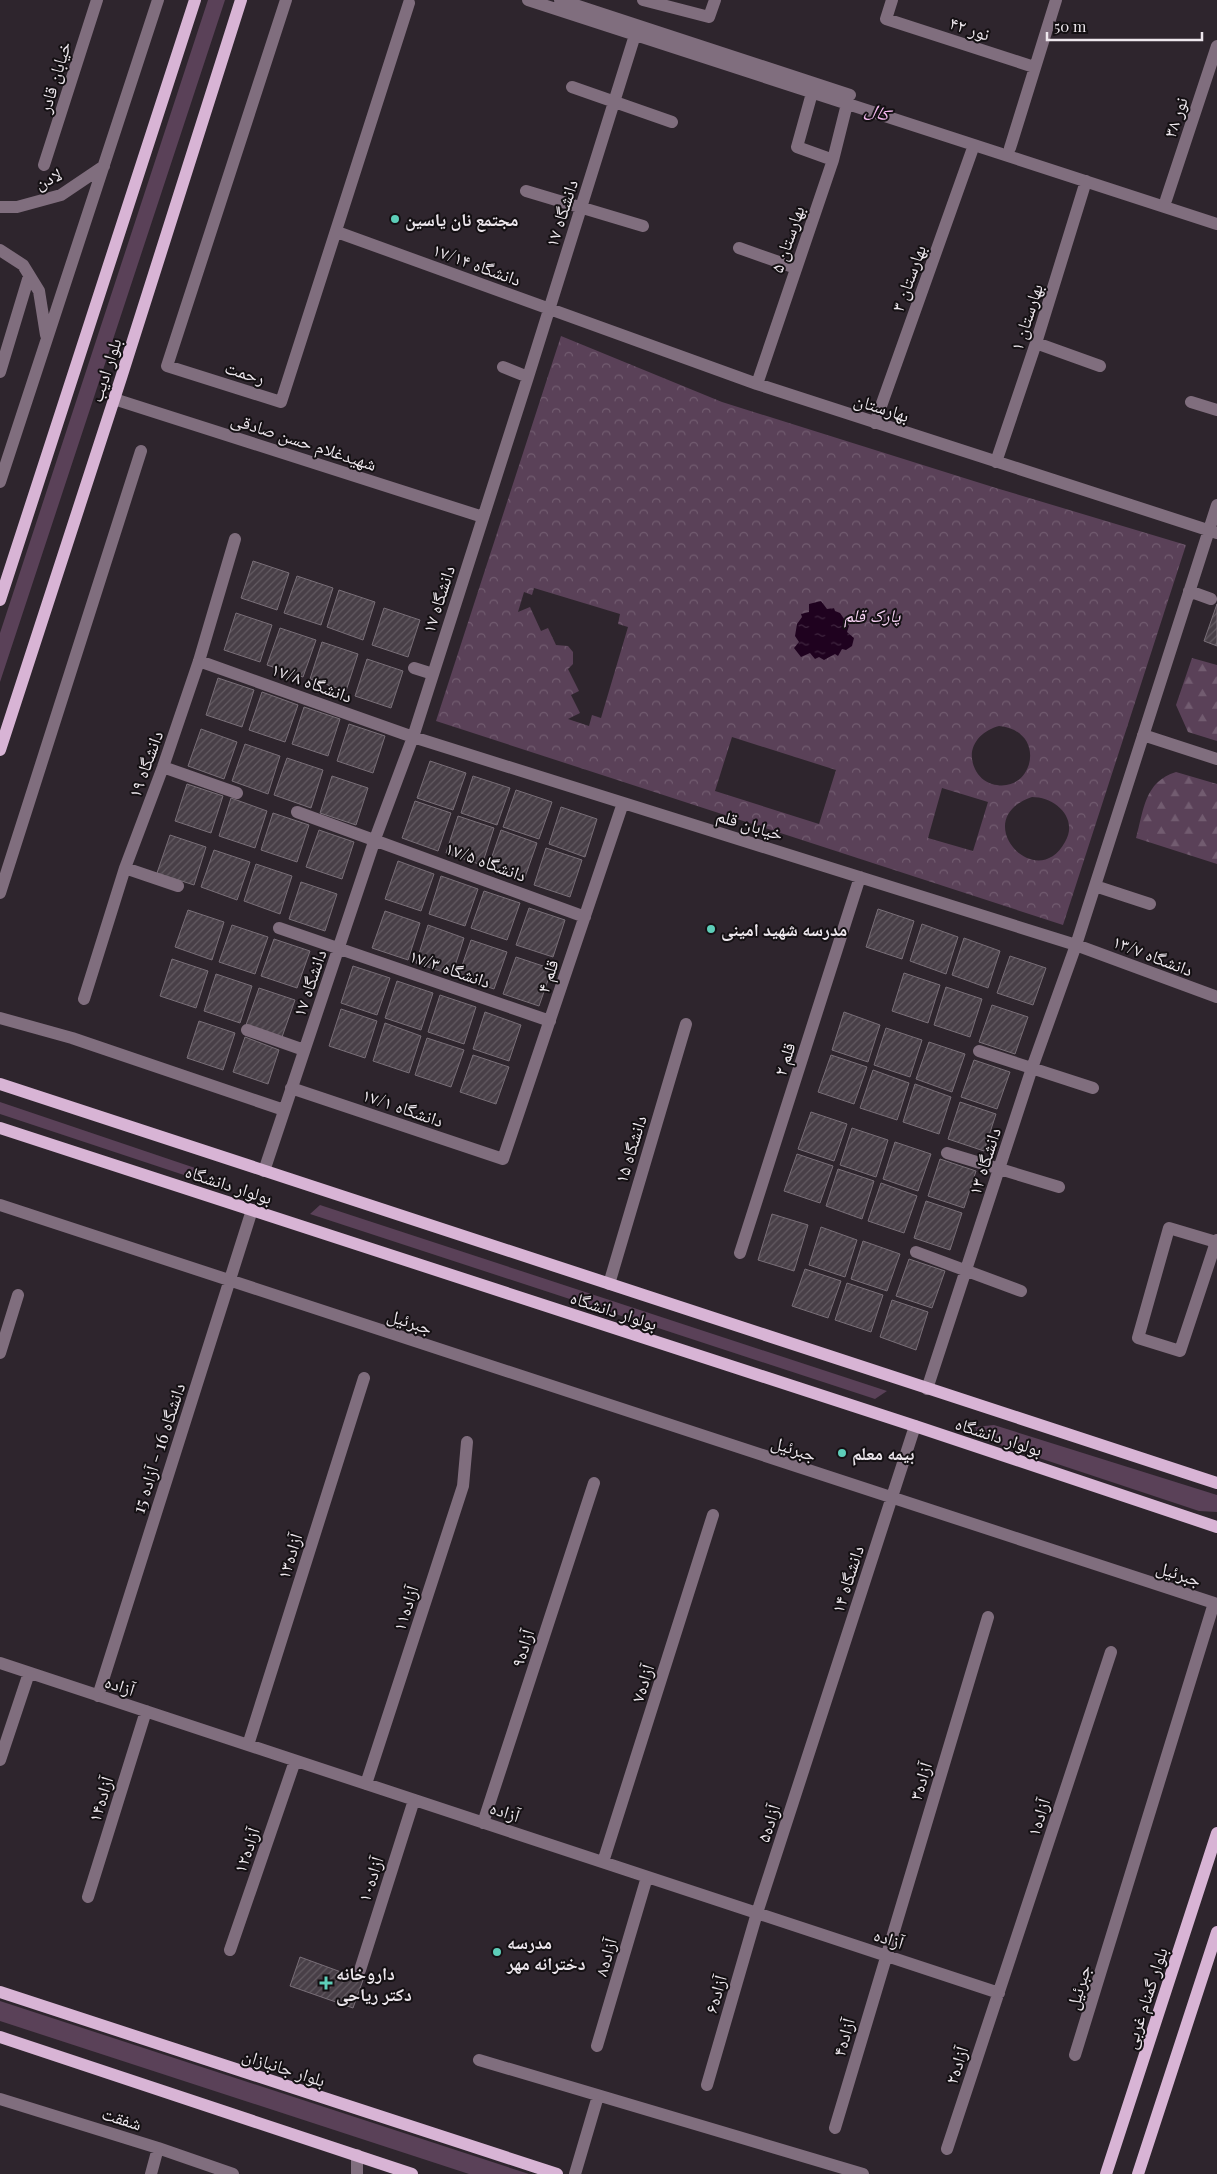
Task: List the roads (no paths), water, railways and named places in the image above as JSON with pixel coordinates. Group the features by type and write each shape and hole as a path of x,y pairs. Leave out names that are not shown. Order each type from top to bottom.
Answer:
{"main road":[{"name":"بلوار ادیب","path":"0,600 195,0"},
{"name":"بلوار ادیب","path":"0,750 241,0"},
{"path":"0,1077 4,1086"},
{"name":"بولوار دانشگاه","path":"4,1086 1217,1483"},
{"name":"بولوار دانشگاه","path":"0,1128 915,1426 1217,1527"},
{"name":"بلوار گمنام غربی","path":"1106,2174 1217,1833"},
{"path":"1138,2174 1217,1932"},
{"name":"بلوار جانبازان","path":"0,1992 557,2174"},
{"path":"0,2037 412,2174"}],"street":[{"name":"خیابان قادر","path":"44,166 96,0"},
{"path":"0,482 158,0"},
{"name":"رحمت","path":"286,0 166,366 281,402 409,3"},
{"path":"528,0 1217,224"},
{"path":"560,0 1217,216"},
{"path":"643,0 709,17 715,0"},
{"name":"نور ۴۲","path":"892,0 886,19 1034,68"},
{"path":"1010,148 1056,0"},
{"name":"دانشگاه ۱۷","path":"264,1171 375,839 413,737 528,377 548,308 582,208 635,35"},
{"name":"نور ۳۸","path":"1166,200 1217,46"},
{"path":"572,87 672,122"},
{"path":"812,93 797,148 832,160"},
{"name":"بهارستان ۵","path":"756,384 832,160 848,104"},
{"name":"بهارستان ۳","path":"875,423 974,145"},
{"name":"لادن","path":"0,207 17,207 61,195 104,166"},
{"name":"بهارستان ۱","path":"996,462 1036,343 1086,181"},
{"path":"526,191 643,226"},
{"name":"دانشگاه ۱۷/۱۴","path":"337,232 548,308"},
{"path":"739,248 796,268"},
{"path":"0,250 23,265 39,291 47,339"},
{"path":"0,372 29,276"},
{"name":"بهارستان","path":"548,308 756,384 1213,531"},
{"path":"1036,343 1100,366"},
{"path":"503,367 528,377"},
{"name":"شهیدغلام حسن صادقی","path":"114,399 483,517"},
{"path":"1191,402 1217,410"},
{"path":"0,893 141,451"},
{"path":"1213,531 1217,505"},
{"name":"دانشگاه ۱۳","path":"927,1389 1032,1068 1076,944 1189,590 1213,531"},
{"name":"دانشگاه ۱۹","path":"84,999 125,868 199,661 235,539"},
{"path":"1189,590 1211,599"},
{"name":"دانشگاه ۱۷/۸","path":"199,661 413,737"},
{"path":"414,668 433,674"},
{"path":"1143,735 1217,760"},
{"name":"خیابان قلم","path":"413,737 1076,944"},
{"path":"162,767 237,793"},
{"name":"قلم ۴","path":"503,1159 623,803"},
{"name":"دانشگاه ۱۷/۵","path":"297,812 585,917"},
{"path":"125,868 178,886"},
{"name":"قلم ۲","path":"740,1253 860,877"},
{"path":"1095,886 1150,904"},
{"name":"دانشگاه ۱۷/۳","path":"279,928 550,1021"},
{"name":"دانشگاه ۱۳/۷","path":"1076,944 1217,997"},
{"path":"0,1018 72,1038 284,1110"},
{"name":"دانشگاه ۱۵","path":"608,1284 686,1024"},
{"path":"247,1030 304,1050"},
{"path":"979,1051 1093,1088"},
{"name":"دانشگاه ۱۷/۱","path":"292,1088 503,1159"},
{"path":"947,1153 1060,1188"},
{"name":"جبرئیل","path":"0,1205 1214,1603 1075,2055"},
{"name":"دانشگاه 16 - آزاده 15","path":"98,1696 252,1210"},
{"path":"1169,1228 1217,1241 1180,1351 1138,1338 1169,1228"},
{"path":"916,1252 1021,1291"},
{"path":"0,1353 18,1295"},
{"name":"آزاده۱۳","path":"248,1745 364,1378"},
{"name":"دانشگاه ۱۴","path":"813,1743 915,1426"},
{"name":"آزاده۱۱","path":"366,1784 463,1486 467,1442"},
{"name":"آزاده۹","path":"483,1823 594,1483"},
{"name":"آزاده۷","path":"603,1862 713,1515"},
{"name":"آزاده۳","path":"885,1955 988,1616"},
{"name":"آزاده۱","path":"999,1992 1111,1652"},
{"name":"آزاده","path":"0,1663 999,1992"},
{"path":"0,1760 29,1673"},
{"name":"آزاده۱۴","path":"88,1897 146,1712"},
{"name":"آزاده۵","path":"757,1913 813,1743"},
{"name":"آزاده۱۲","path":"230,1950 295,1761"},
{"name":"آزاده۱۰","path":"360,1970 414,1800"},
{"name":"آزاده۸","path":"597,2046 647,1877"},
{"name":"آزاده۶","path":"707,2084 757,1913"},
{"name":"آزاده۴","path":"834,2128 885,1955"},
{"name":"آزاده۲","path":"947,2149 999,1992"},
{"path":"479,2060 863,2174"},
{"path":"575,2174 598,2096"},
{"name":"شفقت","path":"0,2098 233,2174"},
{"path":"151,2174 158,2148"},
{"path":"357,2155 357,2174"}],"water":[{"path":"821,601 827,609 834,608 835,611 840,613 849,626 847,632 854,638 852,646 846,650 842,649 838,656 835,654 824,660 819,657 815,659 810,653 801,657 794,648 799,642 795,636 797,624 802,617 801,614 809,612 809,604"}],"place":[{"name":"مجتمع نان یاسین","path":"395,219"},
{"name":"مدرسه شهید امینی","path":"711,929"},
{"name":"بیمه معلم","path":"842,1453"},
{"name":"مدرسه دخترانه مهر","path":"497,1952"},
{"name":"داروخانه دکتر ریاحی","path":"326,1983"}],"water label":[{"name":"کال","path":"878,110"}],"park label":[{"name":"پارک قلم","path":"872,615"}]}
